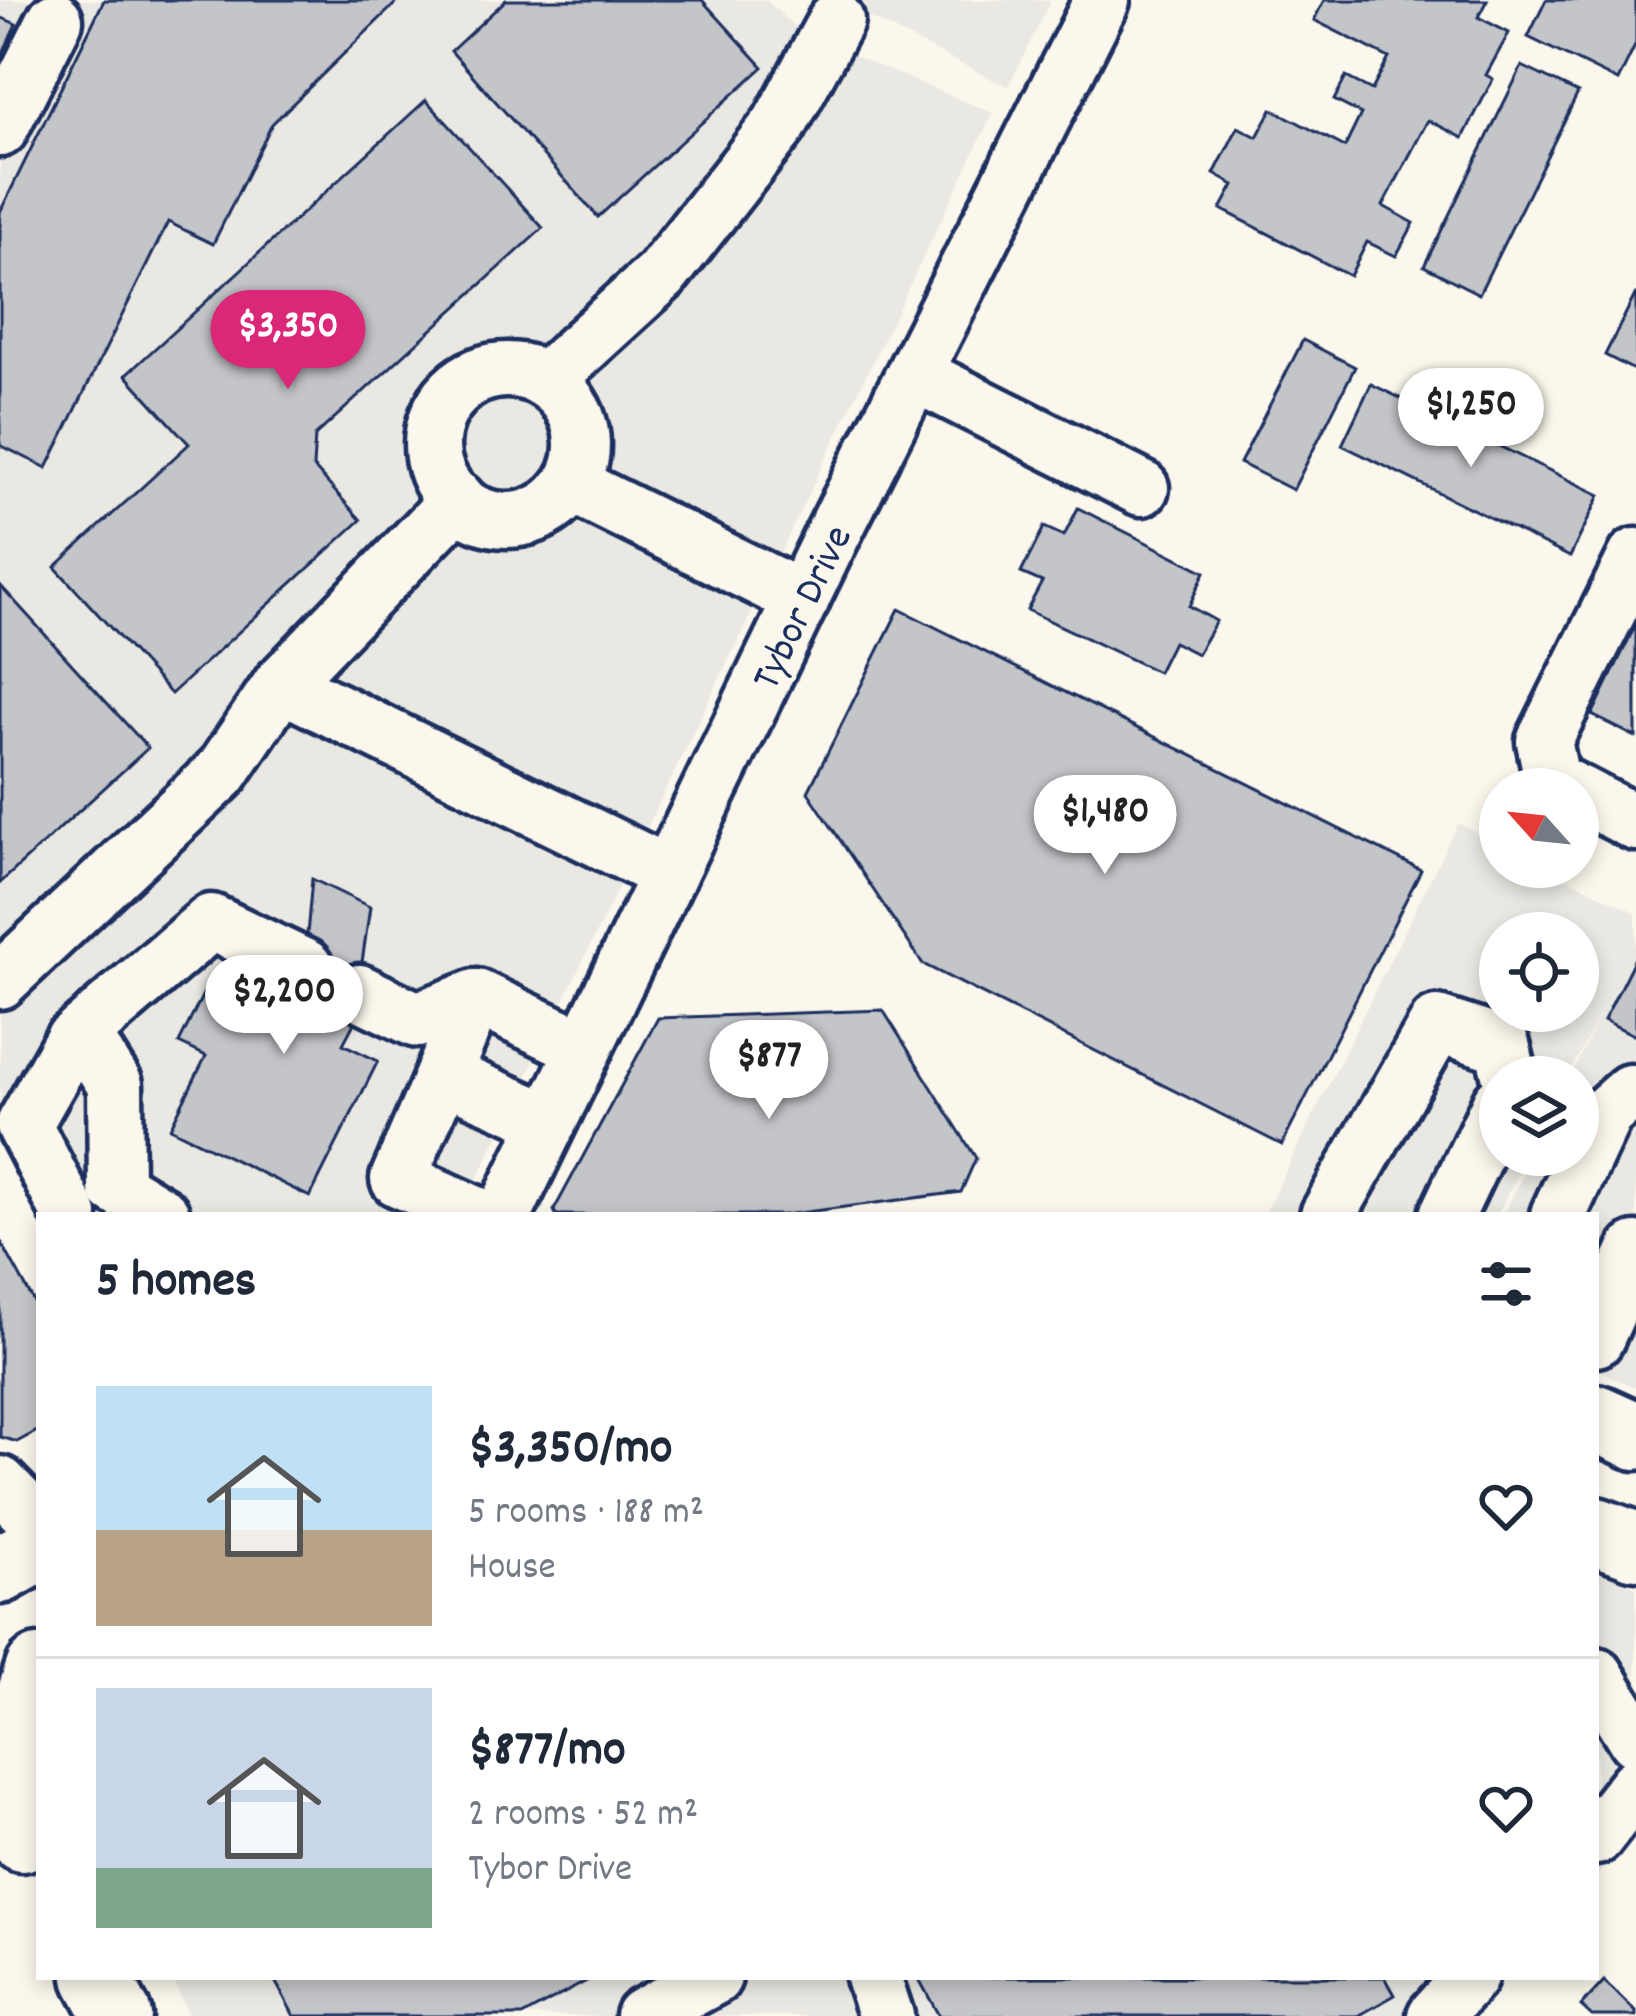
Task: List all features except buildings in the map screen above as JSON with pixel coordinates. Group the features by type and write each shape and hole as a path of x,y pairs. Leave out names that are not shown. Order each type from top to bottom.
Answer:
{"main road":[{"path":"1599,1419 1636,1436"},
{"path":"1599,1532 1636,1546"},
{"path":"0,1570 36,1550"},
{"path":"0,1681 36,1660"},
{"path":"15,1833 19,1731 36,1678"},
{"path":"99,1980 118,2016"}],"street":[{"name":"Tybor Drive","path":"505,1212 802,599 1102,0"},
{"path":"0,129 55,20"},
{"path":"547,380 662,275 779,125 836,20"},
{"path":"520,370 547,380 566,398 578,422 582,448 574,485 531,516 500,520 470,511 433,463 433,430 445,401 465,382 492,371 520,370"},
{"path":"915,374 1141,488"},
{"path":"574,485 802,599"},
{"path":"0,981 220,773 281,684 458,500"},
{"path":"1550,768 1544,741 1636,556"},
{"path":"281,684 669,874"},
{"path":"1599,804 1636,823"},
{"path":"68,1212 24,1125 71,1042 211,922 305,967"},
{"path":"359,992 417,1020 476,998 584,1048"},
{"path":"463,1212 387,1197 446,1076 476,998"},
{"path":"1338,1212 1437,1024 1502,1045 1505,1056"},
{"path":"82,1033 115,1085 116,1187 157,1212"},
{"path":"446,1076 549,1121"},
{"path":"1559,1212 1605,1114 1630,1092 1636,1093"},
{"path":"1448,1212 1479,1147"},
{"path":"1599,1332 1636,1250"},
{"path":"36,1459 0,1482 36,1521"},
{"path":"1599,1681 1628,1735 1636,1740"},
{"path":"1599,1833 1636,1786"},
{"path":"874,1980 886,2016"},
{"path":"1435,2016 1468,1980"}],"shaded area":[{"path":"0,0 766,0 803,35 993,113 473,1188 469,1212 38,1212 0,1151"},
{"path":"833,0 1051,0 1008,87"},
{"path":"1458,823 1479,834 1479,888 1587,888 1636,913 1636,1388 1599,1370 1599,1212 1504,1212 1522,1176 1599,1176 1599,1056 1580,1056 1592,1032 1599,1032 1602,1011 1599,1017 1599,912 1479,912 1479,1032 1591,1032 1578,1056 1479,1056 1479,1176 1516,1176 1498,1212 1265,1212"},
{"path":"1599,1572 1636,1587 1636,1820 1599,1873"},
{"path":"185,1980 1502,1980 1468,2016 189,2016 175,1985"}]}
